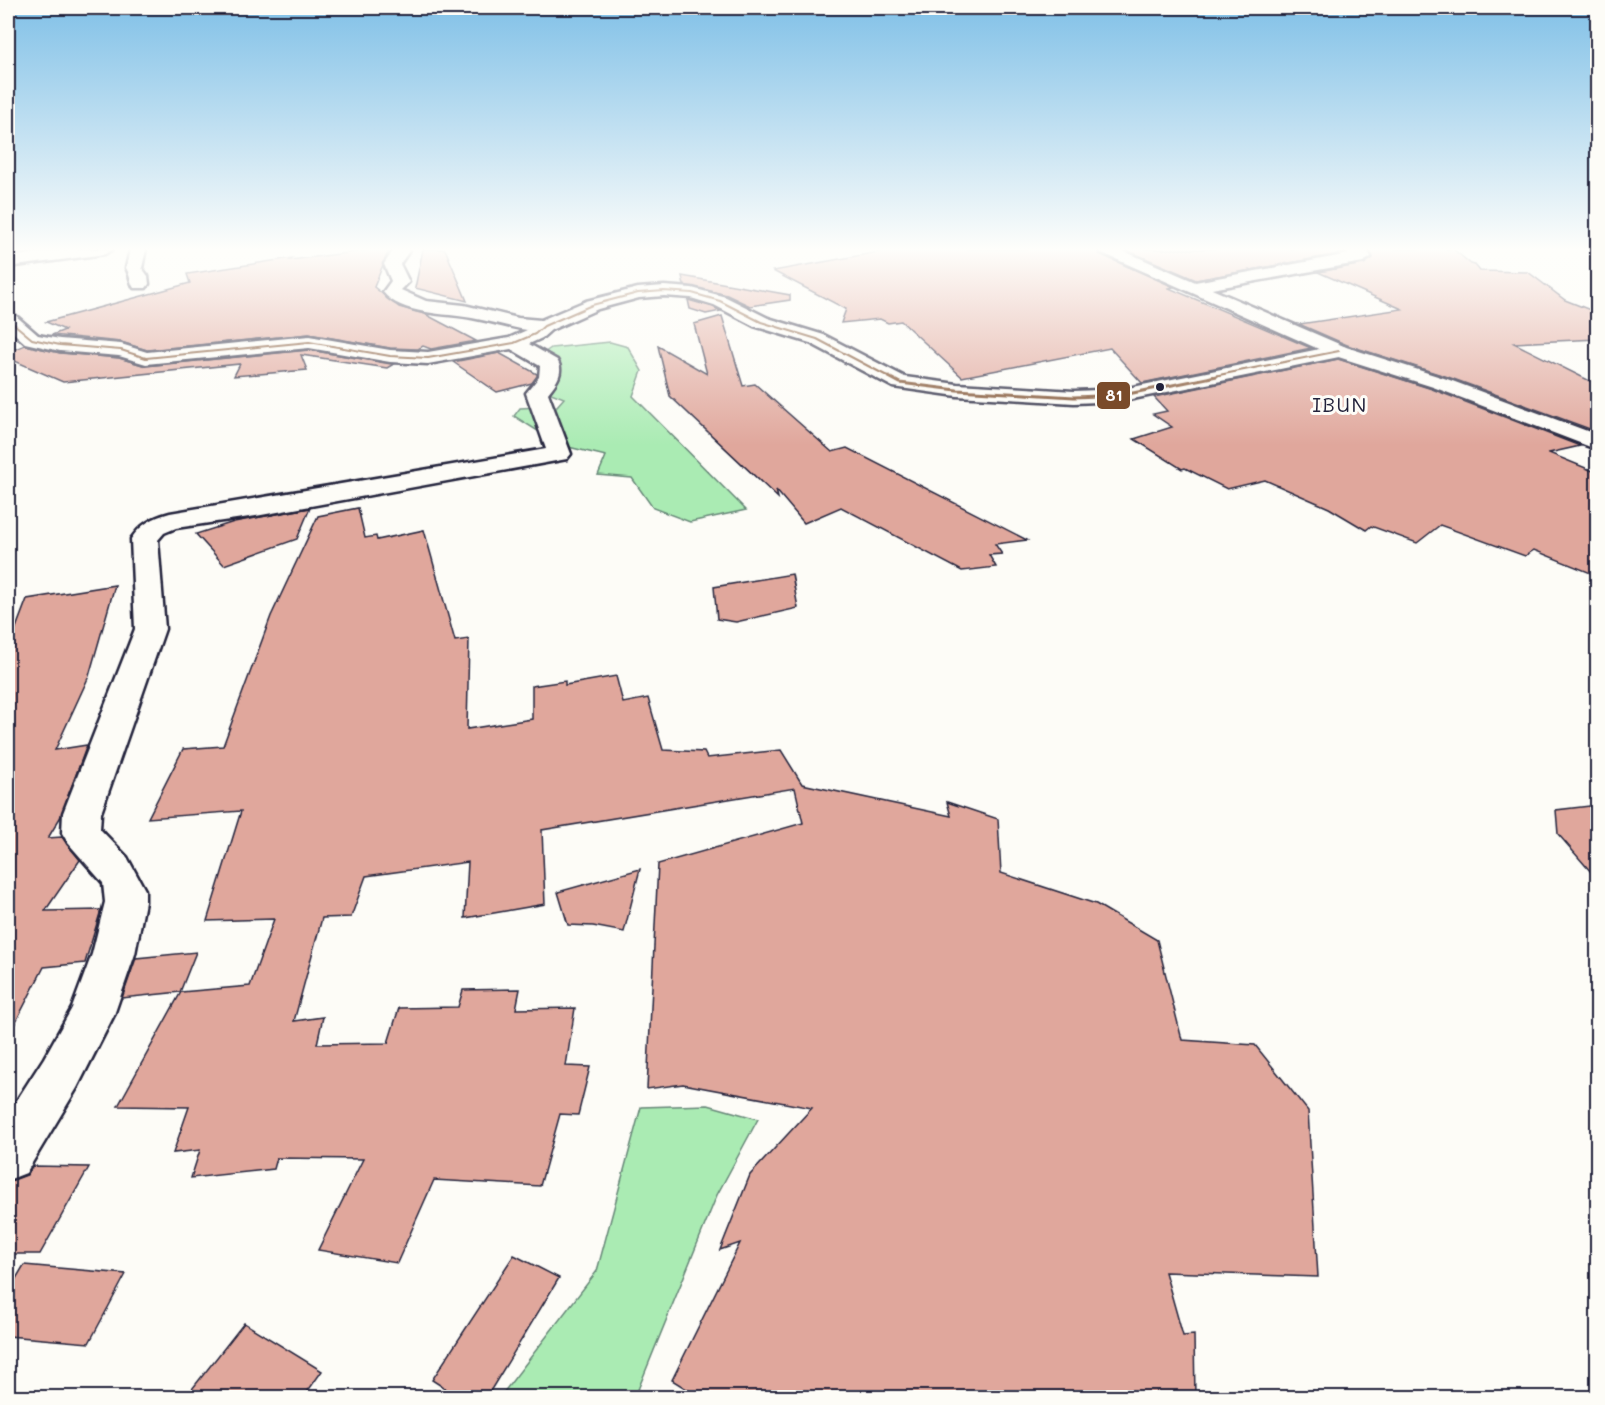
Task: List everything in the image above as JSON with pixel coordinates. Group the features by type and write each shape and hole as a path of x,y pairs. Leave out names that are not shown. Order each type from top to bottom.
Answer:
{"street":[{"path":"484,315 522,326 544,326"},
{"path":"8,319 32,339 60,345 121,350 146,358 309,342 390,356 428,358 514,343 570,315"},
{"path":"746,315 761,322 817,339 900,383 957,390 1056,396 1123,395 1339,351"},
{"path":"1257,315 1339,351 1440,383 1598,443"},
{"path":"8,1155 52,1088 92,1017 117,941 125,891 108,859 81,833 82,813 150,629 144,539 155,527 170,521 268,506 559,454 537,393 549,378 550,364 514,343"}],"green space":[{"path":"610,342 628,347 642,371 633,396 746,510 690,522 653,508 632,478 598,475 606,456 560,445 514,416 520,408 557,406 564,398 536,387 555,373 544,353 551,348"},
{"path":"708,1105 758,1119 717,1195 635,1397 500,1397 597,1271 641,1107"}],"building":[{"path":"73,315 426,315 476,341 431,349 423,346 418,349 390,348 309,334 147,350 121,342 52,335 65,330 46,322"},
{"path":"844,315 1232,315 1311,348 1142,383 1110,348 962,377 901,321 888,323 880,319 841,323"},
{"path":"1364,315 1598,315 1598,339 1514,343 1598,385 1598,432 1448,377 1347,345 1299,324"},
{"path":"722,316 743,386 755,384 832,452 847,448 1027,540 995,544 1002,554 989,555 996,567 962,571 841,507 804,523 776,490 778,498 670,396 658,346 707,374 694,324"},
{"path":"25,345 60,353 119,358 146,366 309,350 394,364 387,368 301,355 307,370 234,376 240,364 63,382 8,358 8,352"},
{"path":"499,353 537,374 532,383 497,392 453,362"},
{"path":"1338,359 1432,389 1580,446 1549,453 1598,473 1598,576 1534,550 1525,556 1440,525 1417,543 1371,526 1366,530 1329,508 1265,480 1227,489 1185,468 1182,469 1134,439 1172,427 1153,414 1167,411 1154,397"},
{"path":"310,508 297,539 224,565 196,534 234,522"},
{"path":"358,508 365,538 376,536 377,540 424,530 455,641 469,639 467,729 532,719 532,686 565,681 565,685 616,676 623,703 648,698 663,750 704,752 707,758 781,750 802,784 951,816 947,802 998,819 1001,873 1096,904 1157,940 1182,1040 1255,1045 1308,1111 1318,1277 1165,1272 1183,1336 1194,1335 1195,1398 701,1398 672,1380 740,1243 720,1250 750,1175 812,1108 683,1084 647,1089 658,864 803,823 795,788 542,830 545,904 465,918 468,862 366,876 351,917 322,918 294,1021 323,1017 317,1044 388,1043 399,1008 458,1007 463,990 520,989 516,1009 575,1008 566,1066 590,1067 578,1115 560,1114 540,1186 434,1180 397,1263 318,1250 363,1159 277,1158 274,1169 191,1178 200,1150 173,1153 189,1107 118,1106 181,992 250,986 274,919 207,921 241,811 148,818 183,749 223,746 271,616 318,516"},
{"path":"792,574 798,608 736,622 717,619 714,587"},
{"path":"115,585 89,676 55,750 87,745 60,818 48,838 62,837 80,860 45,911 101,910 85,963 44,967 8,1037 8,649 27,599"},
{"path":"1598,805 1598,880 1558,834 1556,810"},
{"path":"640,869 624,932 593,926 568,925 558,892"},
{"path":"196,952 180,992 122,998 136,958"},
{"path":"33,1166 89,1167 40,1254 8,1254 8,1182 27,1175"},
{"path":"514,1255 559,1278 486,1398 460,1398 432,1380"},
{"path":"24,1265 126,1274 89,1343 8,1336 8,1292"},
{"path":"244,1323 322,1371 303,1398 185,1398"}],"transit line":[{"name":"81","path":"8,319 32,339 60,345 121,350 146,358 309,342 390,356 428,358 514,343 570,315"},
{"name":"81","path":"746,315 761,322 817,339 900,383 957,390 1074,397 1123,395 1339,351"}],"district":[{"name":"IBUN","path":"1340,405"}]}
